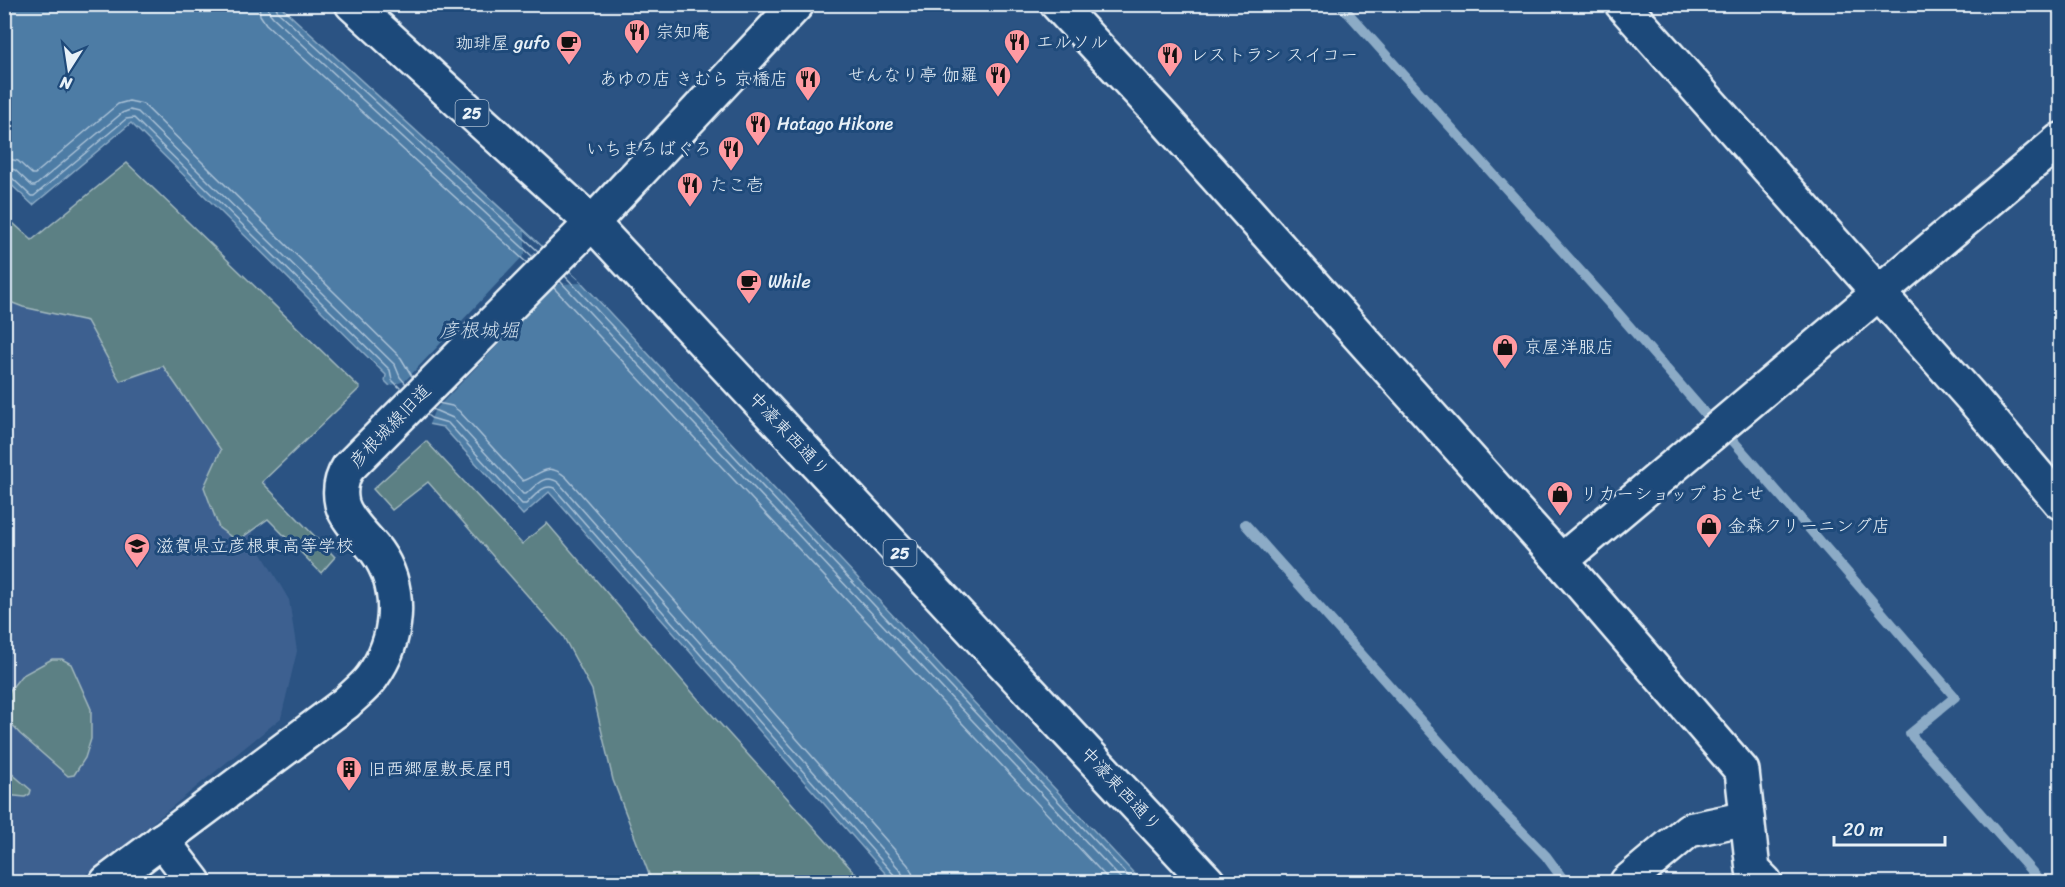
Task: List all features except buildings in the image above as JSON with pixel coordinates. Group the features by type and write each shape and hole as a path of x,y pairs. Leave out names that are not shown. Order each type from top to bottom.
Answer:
{"street":[{"name":"中濠東西通り","path":"352,4 592,222 1208,882"},
{"name":"彦根城線旧道","path":"107,882 346,703 371,678 386,653 393,630 396,604 392,579 378,553 350,518 342,504 340,487 348,468 592,222 797,4"},
{"path":"1057,4 1166,121 1562,561 1742,771 1753,870 1765,882"},
{"path":"1622,4 1973,399 2061,502"},
{"path":"1562,561 2061,140"},
{"path":"1627,882 1689,830 1747,818"},
{"path":"162,840 194,882"}],"shaded area":[{"name":"滋賀県立彦根東高等学校","path":"4,237 244,405 266,483 252,537 289,600 297,651 281,718 98,867 71,882 5,882"}],"green space":[{"path":"127,163 360,388 262,482 335,557 321,573 268,519 237,541 219,528 204,487 221,450 163,366 120,381 87,321 23,307 5,300 5,216 32,240"},
{"path":"426,441 522,544 547,523 704,706 863,882 652,882 613,780 592,690 563,636 428,482 392,510 373,489"},
{"path":"52,659 62,659 71,664 91,709 91,739 85,758 74,775 68,776 20,734 10,723 5,709 10,690 21,676"},
{"path":"4,767 31,790 30,794 25,797 5,795"}],"water":[{"name":"彦根城堀","path":"4,5 279,5 582,283 1142,882 893,882 549,492 523,515 443,427 428,424 385,381 386,375 131,123 33,205 5,179"}],"pier":[{"path":"525,232 582,283 557,284 434,411 428,427 386,387 405,381 525,254"}],"waterway":[{"path":"1340,4 1618,313 1708,417"},
{"path":"1729,436 1955,697 1910,734 2041,882"},
{"path":"1245,524 1496,805 1546,856 1565,882"}],"place":[{"name":"宗知庵","path":"637,55"},
{"name":"エルソル","path":"1017,65"},
{"name":"珈琲屋 gufo","path":"569,66"},
{"name":"レストラン スイコー","path":"1170,78"},
{"name":"せんなり亭 伽羅","path":"998,98"},
{"name":"あゆの店 きむら 京橋店","path":"808,102"},
{"name":"Hatago Hikone","path":"758,147"},
{"name":"いちまろばぐろ","path":"731,172"},
{"name":"たこ壱","path":"690,208"},
{"name":"While","path":"749,305"},
{"name":"京屋洋服店","path":"1505,370"},
{"name":"リカーショップ おとせ","path":"1560,517"},
{"name":"金森クリーニング店","path":"1709,549"},
{"name":"滋賀県立彦根東高等学校","path":"137,569"},
{"name":"旧西郷屋敷長屋門","path":"349,792"}]}
